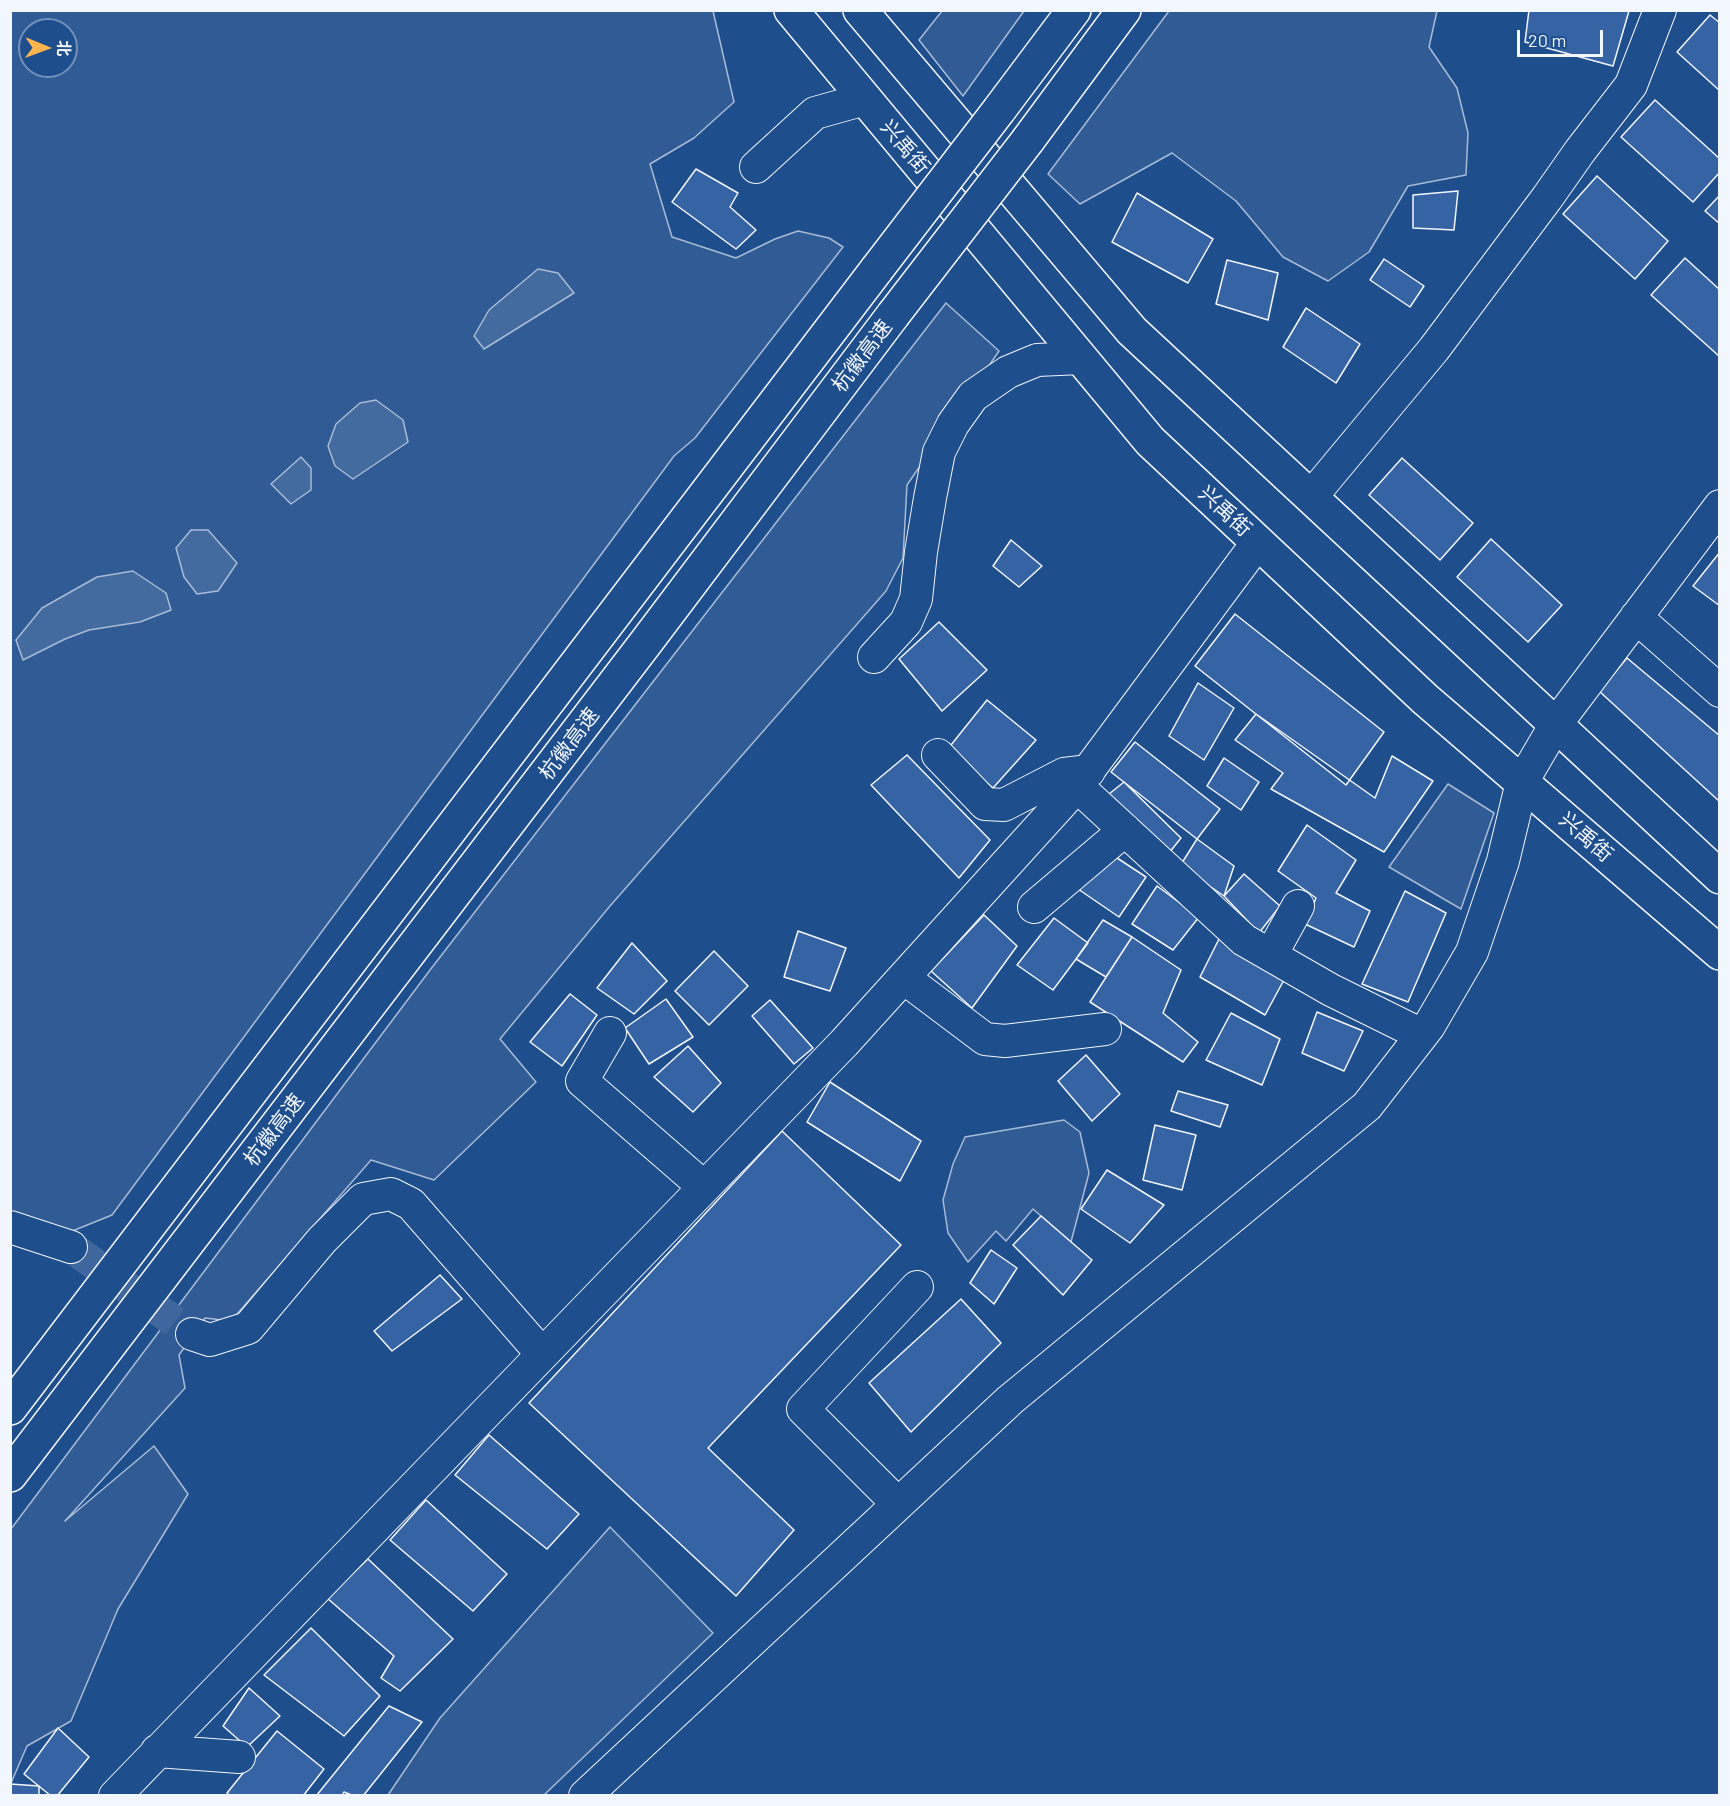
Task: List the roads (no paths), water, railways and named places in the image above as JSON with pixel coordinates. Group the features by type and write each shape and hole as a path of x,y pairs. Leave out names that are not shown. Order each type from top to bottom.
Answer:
{"main road":[{"name":"兴禹街","path":"791,10 1150,441 1425,699 1719,953"},
{"path":"860,10 1132,331 1717,870"},
{"name":"杭徽高速","path":"10,1408 1074,10"},
{"name":"杭徽高速","path":"10,1475 633,660 1124,10"}],"street":[{"path":"1311,497 1434,349 1631,85 1660,10"},
{"path":"756,167 815,113 865,99"},
{"path":"874,657 906,622 916,599 921,552 939,452 953,424 973,396 1008,372 1037,360 1081,358"},
{"path":"585,1796 1010,1400 1367,1106 1422,1035 1472,952 1503,861 1522,782 1556,724 1719,506"},
{"path":"115,1796 844,1043 904,978 1083,778 1258,542"},
{"path":"1636,617 1719,691"},
{"path":"938,755 985,804 1004,805 1064,774 1083,778 1125,830 1244,940 1331,990 1422,1035"},
{"path":"1034,907 1125,830"},
{"path":"1271,955 1298,906"},
{"path":"904,978 985,1039 1005,1041 1105,1029"},
{"path":"610,1033 582,1081 704,1187"},
{"path":"192,1334 210,1340 248,1328 322,1240 363,1199 391,1194 411,1204 542,1354"},
{"path":"10,1227 70,1247"},
{"path":"898,1504 803,1409 917,1287"},
{"path":"158,1751 239,1757"}],"tunnel":[{"path":"71,1247 192,1334"}]}
